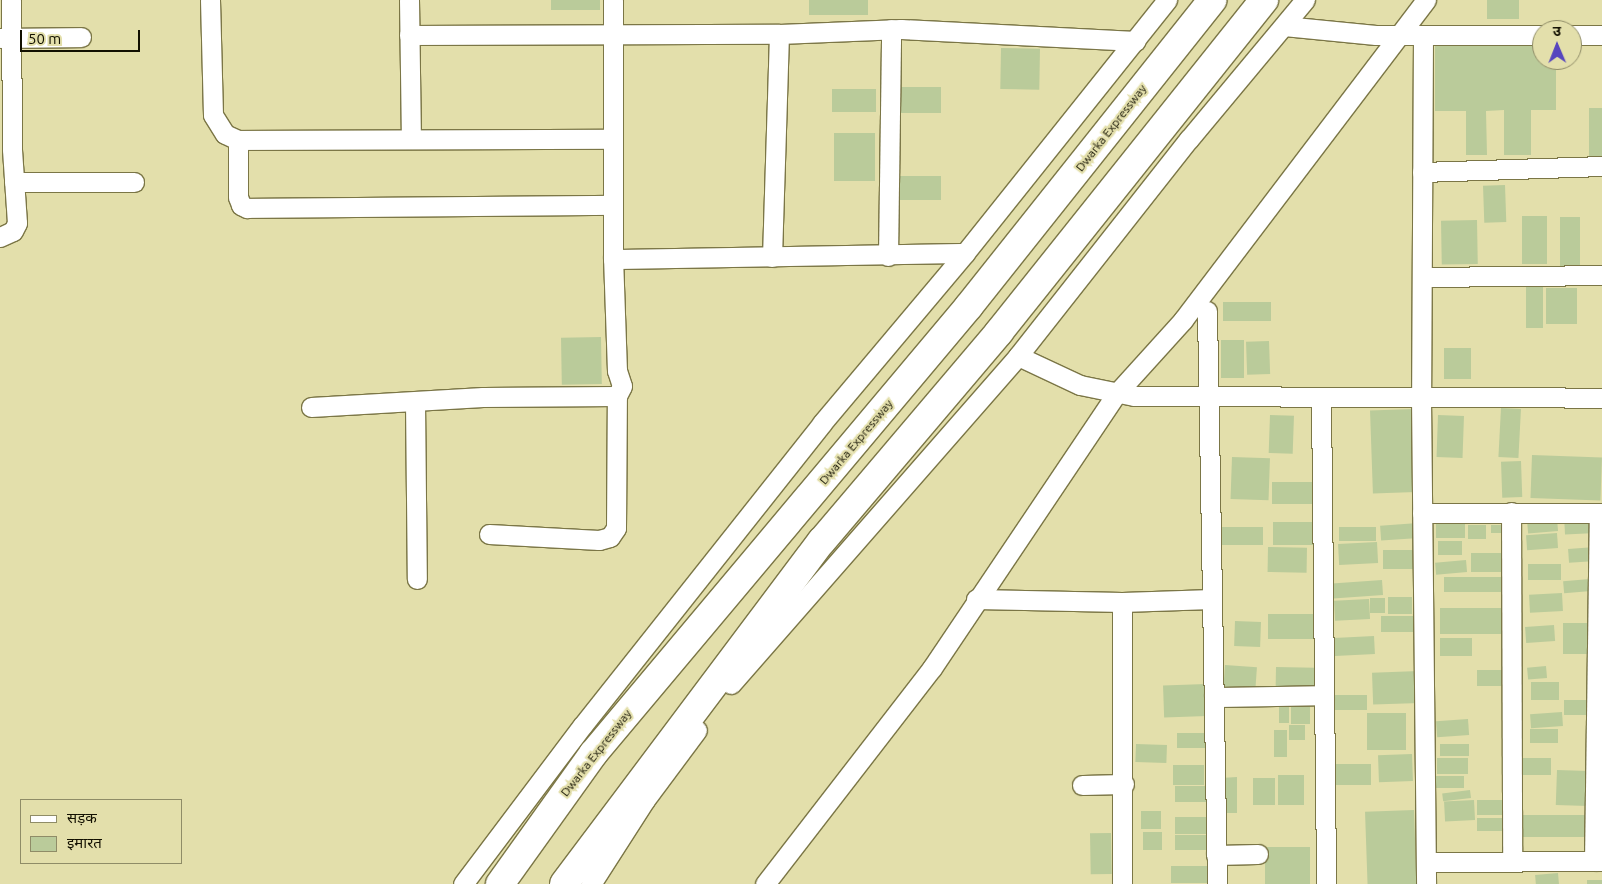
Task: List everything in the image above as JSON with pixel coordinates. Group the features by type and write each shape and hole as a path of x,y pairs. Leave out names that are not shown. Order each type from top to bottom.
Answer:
{"highway":[{"name":"Dwarka Expressway","path":"500,884 593,754 969,306 1212,0"},
{"path":"564,884 822,541 999,332 1264,0"}],"street":[{"path":"0,237 13,231 16,223 14,182 6,149 6,38 12,0"},
{"path":"210,0 213,115 225,134 238,140 613,139"},
{"path":"409,0 411,139"},
{"path":"489,534 585,540 610,537 616,528 618,396 622,386 617,371 613,259 613,0"},
{"path":"463,884 583,725 822,423 965,253 1167,0"},
{"path":"591,884 645,800 738,674 1018,356 1189,139 1306,0"},
{"path":"765,884 932,668 976,599 1116,394 1183,320 1396,36 1426,0"},
{"path":"1284,26 1396,36 1532,35"},
{"path":"409,35 779,34 891,29 991,31 1136,40"},
{"path":"888,256 891,29"},
{"path":"772,257 779,34"},
{"path":"1582,35 1602,35"},
{"path":"1423,36 1421,398 1426,884"},
{"path":"6,38 82,37"},
{"path":"238,140 238,197 240,205 247,208 613,205"},
{"path":"1422,172 1602,166"},
{"path":"14,182 134,182"},
{"path":"613,259 888,256 965,253"},
{"path":"1422,278 1602,275"},
{"path":"1207,310 1217,884"},
{"path":"1018,356 1080,385 1116,394 1208,398 1602,398"},
{"path":"311,407 483,397 618,396"},
{"path":"1320,398 1326,884"},
{"path":"415,402 417,579"},
{"path":"1510,512 1512,862"},
{"path":"1422,513 1601,512 1598,861 1426,862"},
{"path":"976,599 1122,602 1212,599"},
{"path":"1122,602 1124,784 1122,884"},
{"path":"1214,697 1324,695"},
{"path":"1082,785 1124,784"},
{"path":"1216,855 1258,854"}],"building":[{"path":"551,0 600,0 600,10 551,10"},
{"path":"809,0 868,0 868,15 809,15"},
{"path":"1487,0 1519,0 1519,19 1487,19"},
{"path":"1532,38 1532,70 1556,70 1556,110 1531,110 1531,155 1504,155 1504,110 1486,111 1487,155 1466,155 1466,111 1435,111 1435,39"},
{"path":"1001,48 1040,49 1039,90 1000,89"},
{"path":"894,87 941,87 941,113 894,113"},
{"path":"832,89 876,89 876,112 832,112"},
{"path":"1589,108 1602,108 1602,160 1589,160"},
{"path":"834,133 875,133 875,181 834,181"},
{"path":"898,176 941,176 941,200 898,200"},
{"path":"1505,185 1506,222 1484,223 1483,186"},
{"path":"1522,216 1547,216 1547,264 1522,264"},
{"path":"1560,217 1580,217 1580,266 1560,266"},
{"path":"1477,220 1478,264 1442,265 1441,221"},
{"path":"1526,283 1543,283 1543,328 1526,328"},
{"path":"1546,288 1577,288 1577,324 1546,324"},
{"path":"1223,302 1271,302 1271,321 1223,321"},
{"path":"601,337 602,384 562,385 561,338"},
{"path":"1221,340 1244,340 1244,378 1221,378"},
{"path":"1269,341 1270,374 1247,375 1246,342"},
{"path":"1444,348 1471,348 1471,379 1444,379"},
{"path":"1501,408 1521,409 1518,458 1498,457"},
{"path":"1413,409 1416,492 1373,493 1370,411"},
{"path":"1270,415 1294,416 1293,454 1269,453"},
{"path":"1438,415 1464,416 1463,458 1437,457"},
{"path":"1532,455 1602,457 1600,500 1530,498"},
{"path":"1232,457 1270,458 1269,500 1231,499"},
{"path":"1521,461 1522,497 1502,498 1501,462"},
{"path":"1272,482 1316,482 1316,504 1272,504"},
{"path":"1595,514 1596,533 1565,535 1564,516"},
{"path":"1557,519 1558,531 1528,534 1527,522"},
{"path":"1273,522 1315,522 1315,545 1273,545"},
{"path":"1418,523 1419,538 1381,541 1380,526"},
{"path":"1436,524 1465,524 1465,538 1436,538"},
{"path":"1468,525 1486,525 1486,539 1468,539"},
{"path":"1491,525 1502,525 1502,533 1491,533"},
{"path":"1220,527 1263,527 1263,545 1220,545"},
{"path":"1339,527 1376,527 1376,541 1339,541"},
{"path":"1557,533 1558,548 1527,550 1526,535"},
{"path":"1438,541 1462,541 1462,555 1438,555"},
{"path":"1377,542 1378,563 1339,565 1338,544"},
{"path":"1268,547 1307,548 1307,573 1268,572"},
{"path":"1595,547 1596,561 1569,563 1568,549"},
{"path":"1383,550 1418,550 1418,569 1383,569"},
{"path":"1471,553 1505,553 1505,572 1471,572"},
{"path":"1466,560 1467,572 1436,575 1435,563"},
{"path":"1528,564 1561,564 1561,580 1528,580"},
{"path":"1444,577 1510,577 1510,592 1444,592"},
{"path":"1590,579 1591,591 1564,593 1563,581"},
{"path":"1382,580 1383,595 1333,598 1332,583"},
{"path":"1562,593 1563,611 1530,613 1529,595"},
{"path":"1388,597 1412,597 1412,614 1388,614"},
{"path":"1370,598 1385,598 1385,613 1370,613"},
{"path":"1369,599 1370,619 1335,621 1334,601"},
{"path":"1440,608 1503,608 1503,634 1440,634"},
{"path":"1268,614 1313,614 1313,639 1268,639"},
{"path":"1381,616 1414,616 1414,632 1381,632"},
{"path":"1235,621 1261,622 1260,647 1234,646"},
{"path":"1563,623 1593,623 1593,654 1563,654"},
{"path":"1554,625 1555,641 1526,643 1525,627"},
{"path":"1374,636 1375,654 1335,656 1334,638"},
{"path":"1440,638 1472,638 1472,656 1440,656"},
{"path":"1225,665 1257,667 1255,692 1223,690"},
{"path":"1546,666 1547,678 1528,680 1527,668"},
{"path":"1276,667 1315,668 1315,694 1276,693"},
{"path":"1477,670 1508,670 1508,686 1477,686"},
{"path":"1419,671 1420,703 1373,705 1372,673"},
{"path":"1531,682 1559,682 1559,700 1531,700"},
{"path":"1206,684 1207,716 1164,717 1163,686"},
{"path":"1325,695 1367,695 1367,710 1325,710"},
{"path":"1279,699 1289,699 1289,723 1279,723"},
{"path":"1564,700 1589,700 1589,715 1564,715"},
{"path":"1291,705 1310,705 1310,724 1291,724"},
{"path":"1562,712 1563,726 1531,728 1530,714"},
{"path":"1367,713 1406,713 1406,750 1367,750"},
{"path":"1468,719 1469,735 1437,737 1436,721"},
{"path":"1289,725 1305,725 1305,740 1289,740"},
{"path":"1530,729 1558,729 1558,743 1530,743"},
{"path":"1274,730 1287,730 1287,757 1274,757"},
{"path":"1177,733 1208,733 1208,748 1177,748"},
{"path":"1136,744 1167,745 1166,763 1135,762"},
{"path":"1440,744 1469,744 1469,756 1440,756"},
{"path":"1412,754 1413,781 1379,782 1378,755"},
{"path":"1437,758 1468,758 1468,774 1437,774"},
{"path":"1523,758 1551,758 1551,775 1523,775"},
{"path":"1325,764 1371,764 1371,785 1325,785"},
{"path":"1173,765 1204,765 1204,785 1173,785"},
{"path":"1557,770 1589,771 1588,806 1556,805"},
{"path":"1278,775 1304,775 1304,805 1278,805"},
{"path":"1436,776 1464,776 1464,788 1436,788"},
{"path":"1237,777 1237,813 1222,813 1225,787 1221,787 1221,778"},
{"path":"1253,778 1275,778 1275,805 1253,805"},
{"path":"1175,786 1209,786 1209,802 1175,802"},
{"path":"1470,790 1471,798 1443,801 1442,793"},
{"path":"1474,800 1475,820 1445,822 1444,802"},
{"path":"1477,800 1507,800 1507,815 1477,815"},
{"path":"1414,810 1417,884 1368,884 1365,812"},
{"path":"1141,811 1161,811 1161,829 1141,829"},
{"path":"1518,815 1589,815 1589,837 1518,837"},
{"path":"1175,817 1208,817 1208,834 1175,834"},
{"path":"1477,818 1504,818 1504,831 1477,831"},
{"path":"1143,832 1162,832 1162,850 1143,850"},
{"path":"1090,833 1111,833 1112,874 1091,874"},
{"path":"1175,835 1207,835 1207,850 1175,850"},
{"path":"1265,847 1310,847 1310,884 1265,884"},
{"path":"1171,866 1213,866 1213,883 1171,883"},
{"path":"1558,873 1559,884 1536,884 1535,875"},
{"path":"1587,880 1602,880 1602,884 1587,884"}]}
